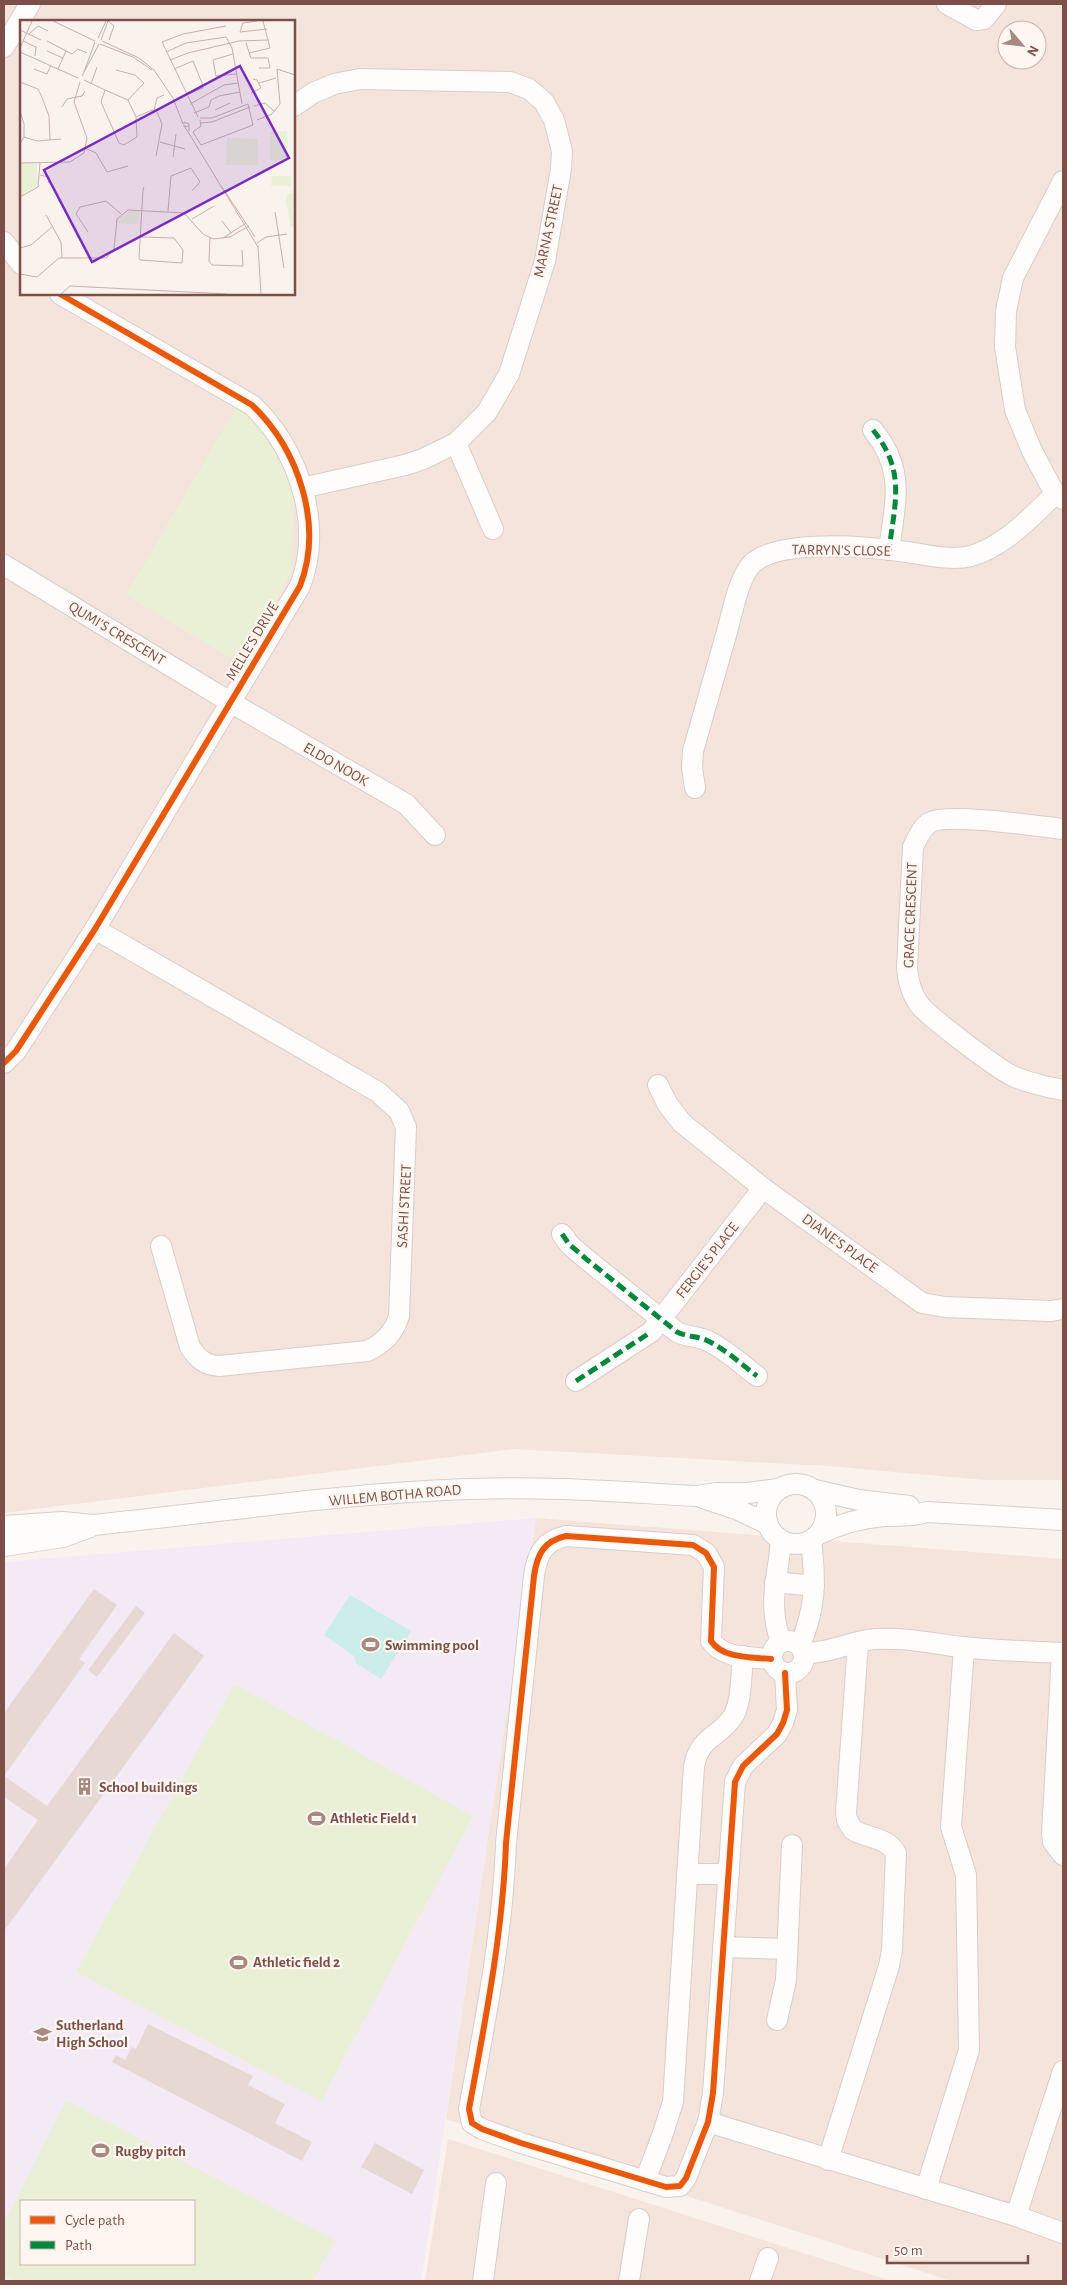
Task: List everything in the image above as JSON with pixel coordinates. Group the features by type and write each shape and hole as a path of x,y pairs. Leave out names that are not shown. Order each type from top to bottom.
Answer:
{"street":[{"path":"20,20 30,4"},
{"path":"947,4 976,20 984,19 996,4"},
{"path":"4,47 20,21"},
{"name":"MARNA STREET","path":"295,105 313,93 334,84 360,79 510,82 529,89 544,102 554,120 562,151 561,169 542,270 510,374 487,412 456,443 424,459 406,465 302,488"},
{"path":"1059,497 1032,451 1015,410 1005,347 1006,311 1013,278 1063,180"},
{"path":"4,242 20,263"},
{"name":"MELLE'S DRIVE","path":"4,1063 16,1051 95,928 300,586 304,576 309,528 302,488 287,450 252,405 62,295"},
{"path":"874,430 883,442 892,461 897,487 889,550"},
{"path":"456,443 493,529"},
{"name":"TARRYN'S CLOSE","path":"695,788 692,768 693,751 743,579 752,565 764,556 781,549 798,547 889,550 958,558 971,556 1007,539 1059,497"},
{"name":"QUMI'S CRESCENT","path":"4,565 230,702"},
{"name":"ELDO NOOK","path":"230,702 406,804 435,835"},
{"name":"GRACE CRESCENT","path":"1063,829 953,818 930,822 921,832 913,847 907,968 909,984 914,996 925,1012 1013,1076 1031,1084 1063,1090"},
{"name":"SASHI STREET","path":"95,928 378,1092 399,1111 406,1127 399,1316 393,1331 377,1347 367,1351 219,1366 210,1365 196,1357 190,1347 161,1246"},
{"name":"DIANE'S PLACE","path":"658,1084 668,1105 682,1123 763,1188 922,1304 945,1307 1063,1309"},
{"name":"FERGIE'S PLACE","path":"576,1381 656,1325 763,1188"},
{"path":"562,1234 568,1244 656,1325 714,1344 757,1376"},
{"path":"927,1512 920,1508 901,1504 859,1500 798,1484 779,1489 772,1496 766,1514 768,1524 773,1533 781,1540 796,1544 815,1537 837,1525 855,1520 886,1516 918,1515 927,1512 1063,1520"},
{"name":"WILLEM BOTHA ROAD","path":"4,1526 62,1522 94,1525 395,1494 470,1489 555,1488 697,1496 716,1492 747,1493 779,1489"},
{"path":"795,1647 810,1621 814,1586 815,1537 824,1526 826,1516 826,1506 815,1490"},
{"name":"WILLEM BOTHA ROAD","path":"697,1496 736,1509 768,1524"},
{"name":"WILLEM BOTHA ROAD","path":"4,1546 63,1537 94,1525"},
{"path":"781,1540 773,1613 795,1647 802,1665 797,1670 778,1666 744,1656 725,1653 717,1649 711,1641 714,1567 706,1553 693,1545 566,1536 548,1543 536,1560 506,1843 504,1884 486,2010 469,2109 472,2123 482,2129 521,2143 666,2187 680,2186 686,2178 708,2122 713,2093 735,1782 743,1766 777,1734 784,1722 787,1710 778,1666 775,1646 795,1647 818,1653 874,1639 910,1639 964,1648 1063,1653 1052,1834 1053,1842 1063,1855"},
{"path":"776,1582 814,1586"},
{"path":"828,2160 889,1966 892,1950 896,1853 893,1848 884,1842 853,1830 846,1813 858,1643"},
{"path":"926,2189 965,2066 969,2042 966,1875 951,1827 964,1648"},
{"path":"644,2181 673,2102 692,1776 696,1757 701,1746 728,1723 734,1714 737,1706 744,1656"},
{"path":"777,2020 786,1980 792,1845"},
{"path":"687,1874 729,1874"},
{"path":"723,1948 786,1950"},
{"path":"1016,2216 1063,2071"},
{"path":"708,2122 1063,2232"},
{"path":"483,2281 496,2183"},
{"path":"629,2281 639,2219"},
{"path":"760,2281 768,2258"}],"shaded area":[{"path":"4,4 1063,4 1063,1480 985,1480 828,1466 513,1449 4,1513"},
{"path":"536,1518 1063,1559 1063,2281 952,2281 446,2119"},
{"path":"536,1518 421,2281 4,2281 4,1562"},
{"path":"448,2139 891,2281 425,2281"}],"green space":[{"path":"244,394 294,490 291,572 242,665 126,595"},
{"path":"234,1684 473,1816 321,2101 76,1972"},
{"name":"Rugby pitch","path":"66,2101 335,2240 313,2281 15,2281 4,2275 4,2223"}],"water":[{"name":"Swimming pool","path":"350,1595 411,1631 381,1679 356,1663 354,1656 324,1635"}],"building":[{"path":"94,1589 117,1605 79,1659 85,1663 4,1776 4,1713"},
{"path":"136,1606 145,1613 97,1677 88,1670"},
{"name":"School buildings","path":"174,1633 204,1656 4,1931 4,1869 38,1820 4,1797 4,1776 47,1806"},
{"path":"148,2024 253,2076 248,2085 285,2104 275,2123 312,2142 302,2161 112,2062 116,2055 125,2060 132,2047 136,2049"},
{"path":"375,2143 424,2170 412,2194 361,2167"}],"marked path":[{"path":"873,430 890,459 896,487 889,550"},
{"path":"562,1234 569,1244 585,1258 677,1332 704,1339 714,1344 757,1376"},
{"path":"576,1381 651,1332"}],"cycle path":[{"path":"4,1063 16,1051 95,929 300,586 307,562 309,538 307,513 294,465 282,443 252,405 62,295"},
{"path":"771,1659 730,1654 716,1647 711,1641 714,1567 706,1553 693,1545 566,1536 552,1541 543,1550 537,1561 534,1576 506,1843 501,1910 492,1977 469,2109 472,2123 482,2129 521,2143 666,2187 680,2186 686,2178 708,2122 713,2093 735,1782 743,1766 777,1734 783,1723 787,1710 785,1673"}],"place":[{"name":"Swimming pool","path":"371,1645"},
{"name":"School buildings","path":"85,1787"},
{"name":"Athletic Field 1","path":"316,1818"},
{"name":"Athletic field 2","path":"239,1962"},
{"name":"Sutherland High School","path":"42,2034"},
{"name":"Rugby pitch","path":"101,2151"}]}
